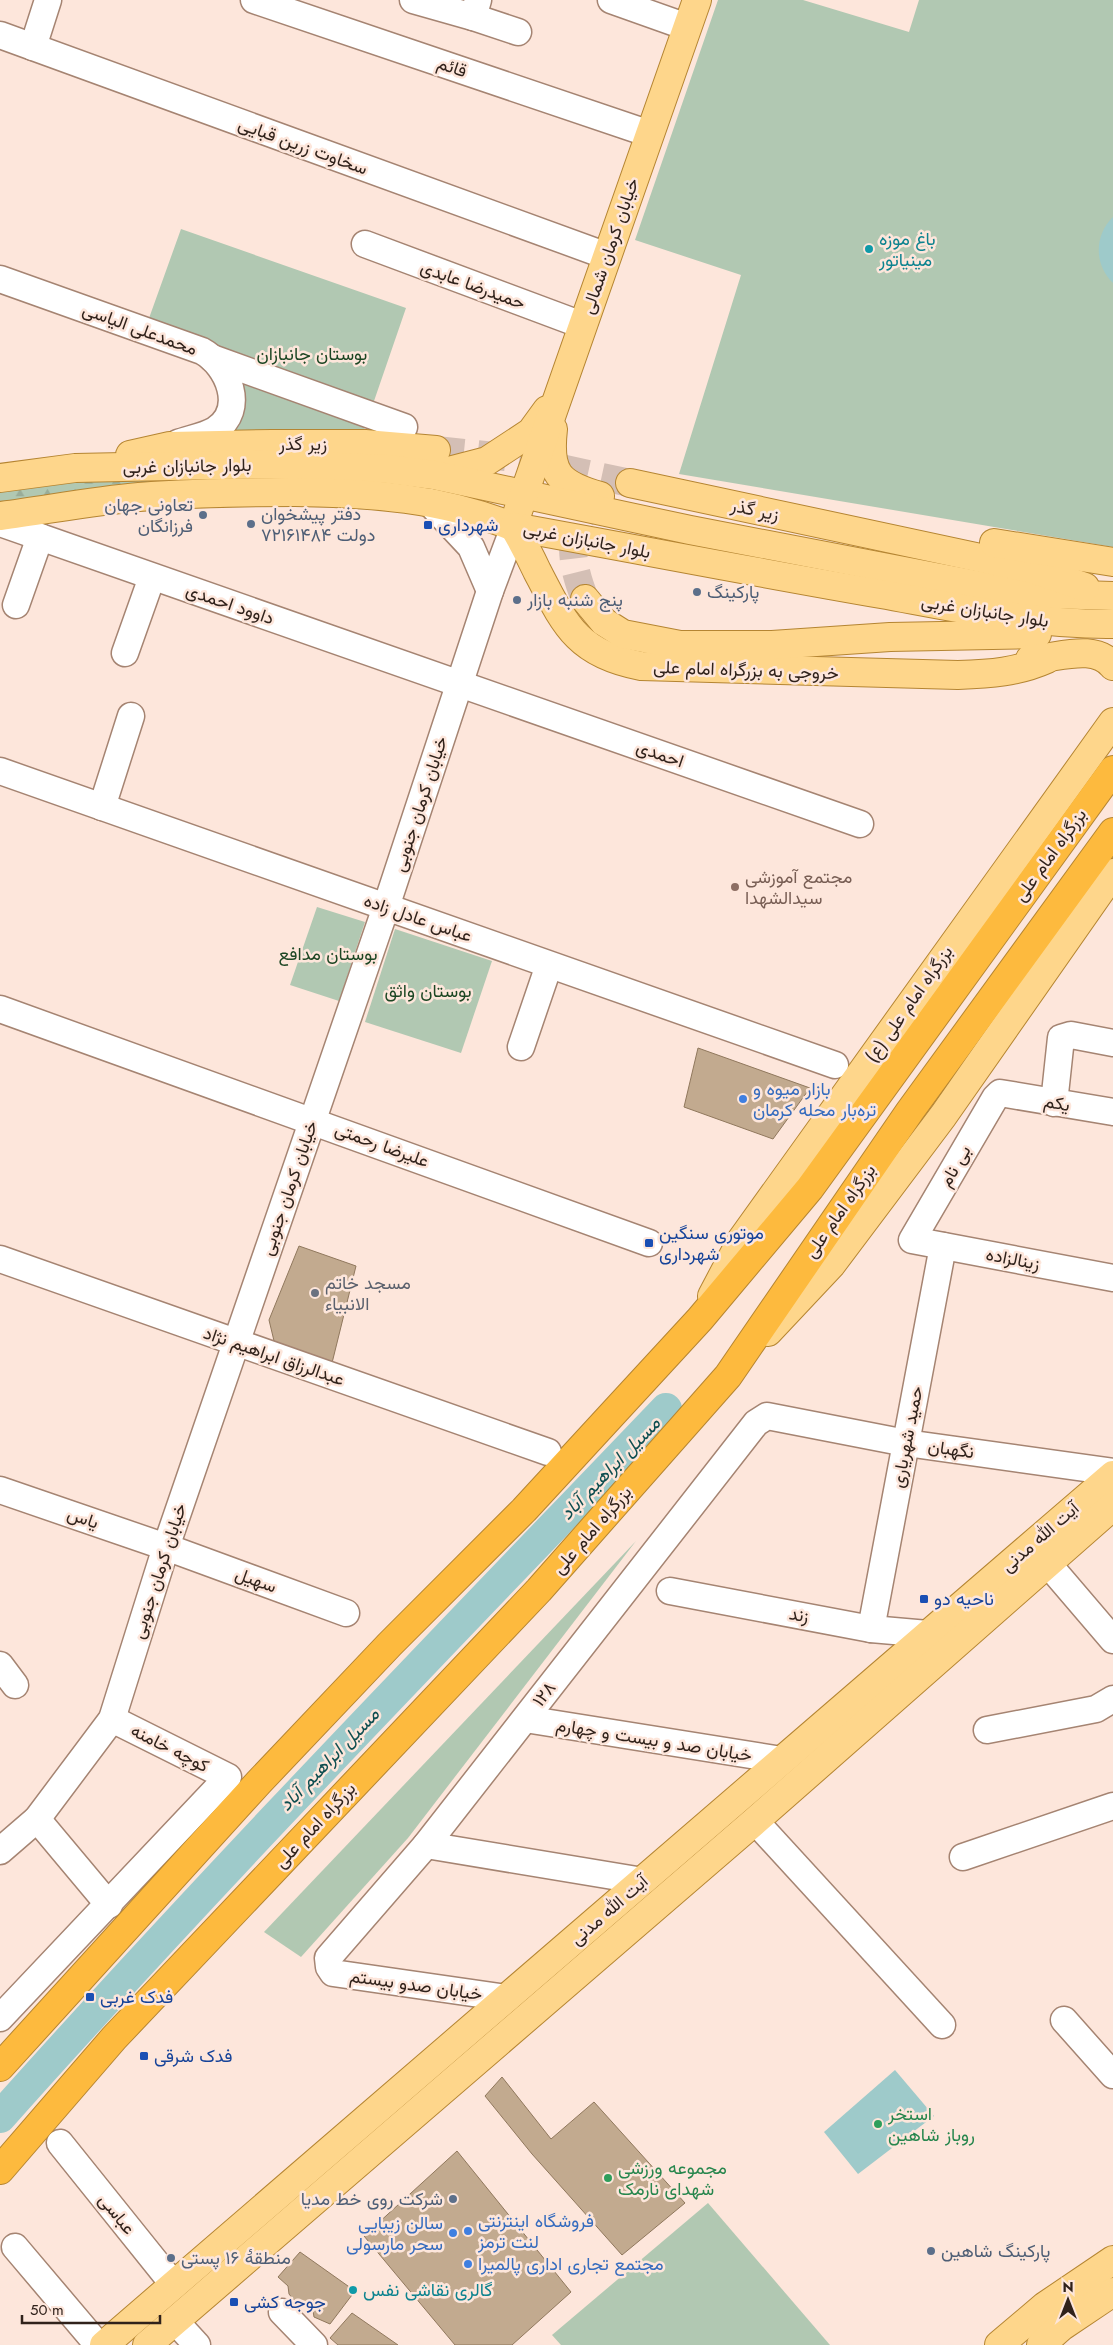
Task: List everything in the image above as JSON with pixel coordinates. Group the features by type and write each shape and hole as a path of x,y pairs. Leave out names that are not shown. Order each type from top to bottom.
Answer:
{"highway":[{"name":"بزرگراه امام علی","path":"0,2066 259,1782 390,1644 524,1510 700,1319 810,1188 1113,770"},
{"name":"بزرگراه امام علی","path":"0,2170 121,2032 539,1590 728,1376 899,1126 1113,832"}],"main road":[{"name":"خیابان کرمان شمالی","path":"523,492 697,0"},
{"path":"435,462 487,461 531,432 558,394"},
{"path":"558,394 551,454 555,469 565,481 580,491 647,511 690,530"},
{"name":"زیر گذر","path":"75,468 170,446 365,444 435,462"},
{"name":"بلوار جانبازان غربی","path":"0,478 75,468 274,464 388,469 435,462 523,492 690,530 1018,593 1113,596"},
{"name":"زیر گذر","path":"630,483 880,537"},
{"name":"بلوار جانبازان غربی","path":"0,516 138,497 226,492 370,495 430,502 477,512 514,527 1024,619 1083,624 1113,624"},
{"name":"خیابان کرمان جنوبی","path":"514,527 523,492"},
{"name":"خروجی به بزرگراه امام علی","path":"514,527 558,614 569,629 597,651 620,662 651,667 958,675 996,674 1027,668 1047,659"},
{"path":"880,537 932,536 1113,562"},
{"name":"بلوار جانبازان غربی","path":"880,537 1032,569 1113,596"},
{"path":"585,599 604,622 623,634 680,645 772,645 820,641 1046,634 1083,624"},
{"path":"820,641 851,653 1047,659 1083,653 1106,658 1113,666"},
{"name":"بزرگراه امام علی (ع)","path":"700,1319 742,1239 1113,722"},
{"path":"728,1376 831,1265 943,1116 1113,873"},
{"name":"آیت الله مدنی","path":"1040,1554 1113,1474"},
{"name":"آیت الله مدنی","path":"104,2345 928,1634 1040,1554 1113,1506"},
{"path":"163,2336 755,1821 1040,1554"},
{"path":"999,2345 1045,2306 1113,2260"},
{"path":"1041,2345 1061,2328 1113,2292"},
{"path":"157,2300 163,2336"}],"street":[{"path":"33,47 48,0"},
{"name":"قائم","path":"254,0 650,134"},
{"path":"414,0 476,9 518,32"},
{"path":"611,0 687,27"},
{"name":"سخاوت زرین قبایی","path":"0,35 606,256"},
{"name":"حمیدرضا عابدی","path":"365,244 582,325"},
{"name":"محمدعلی الیاسی","path":"0,279 202,351 212,358 229,381 232,392 229,412 216,430 170,446"},
{"path":"212,358 404,427"},
{"path":"430,502 471,547 490,591"},
{"name":"داوود احمدی","path":"0,523 459,684"},
{"name":"خیابان کرمان جنوبی","path":"0,1851 37,1818 112,1719 166,1547 386,907 490,591 514,527"},
{"path":"16,605 40,537"},
{"path":"125,653 152,576"},
{"name":"احمدی","path":"459,684 860,824"},
{"path":"102,807 131,716"},
{"name":"عباس عادل زاده","path":"0,771 835,1065"},
{"path":"521,1047 549,965"},
{"name":"علیرضا رحمتی","path":"0,1009 313,1120 649,1243"},
{"path":"1054,1103 1061,1038 1066,1036 1113,1043"},
{"name":"یکم","path":"1000,1093 1113,1112"},
{"name":"بی نام","path":"912,1240 995,1098 1000,1093"},
{"name":"زینالزاده","path":"912,1240 1113,1278"},
{"name":"حمید شهریاری","path":"871,1629 943,1246"},
{"name":"عبدالرزاق ابراهیم نژاد","path":"0,1258 548,1452"},
{"name":"نگهبان","path":"761,1419 767,1416 906,1443 1113,1474"},
{"name":"۱۲۸","path":"329,1967 328,1958 426,1844 761,1419"},
{"name":"یاس","path":"0,1490 166,1547"},
{"name":"سهیل","path":"166,1547 346,1613"},
{"path":"1040,1554 1113,1640"},
{"name":"زند","path":"670,1591 871,1629 928,1634"},
{"path":"987,1730 1096,1709 1112,1702"},
{"name":"کوچه خامنه","path":"108,1905 228,1777 112,1719"},
{"name":"خیابان صد و بیست و چهارم","path":"525,1719 782,1760"},
{"path":"963,1857 1113,1806"},
{"path":"0,2018 108,1905 37,1818"},
{"path":"755,1821 942,2025"},
{"path":"426,1844 643,1881"},
{"name":"خیابان صدو بیستم","path":"329,1967 334,1973 507,1998"},
{"path":"1064,2020 1113,2075"},
{"name":"عباسی","path":"60,2143 157,2300"},
{"path":"15,2247 98,2345"},
{"path":"282,2312 314,2345"},
{"path":"163,2336 197,2345"}],"green space":[{"path":"718,0 803,0 909,32 919,0 1113,0 1113,547 679,474 741,275 635,240"},
{"name":"بوستان جانبازان","path":"181,229 406,308 363,433 225,433 239,405 243,391 241,375 148,321"},
{"path":"319,476 465,486 476,496 474,499 42,496 0,502 0,488 39,482"},
{"name":"بوستان مدافع","path":"317,907 365,922 339,1001 290,985"},
{"name":"بوستان واثق","path":"395,929 492,961 461,1053 365,1022"},
{"path":"636,1541 408,1838 301,1957 264,1932"},
{"path":"708,2203 830,2345 561,2345 552,2335"}],"water":[{"path":"1113,217 1113,283 1102,268 1099,250 1102,232"},
{"name":"استخر روباز شاهین","path":"895,2070 934,2116 858,2174 824,2132"}],"building":[{"path":"698,1048 810,1088 773,1139 684,1107"},
{"name":"مسجد خاتم الانبیاء","path":"299,1246 356,1266 332,1363 275,1345 269,1320"},
{"name":"مجموعه ورزشی شهدای نارمک","path":"502,2077 551,2139 594,2102 685,2203 622,2255 532,2154 485,2096"},
{"name":"مجتمع تجاری اداری پالمیرا","path":"457,2151 571,2292 512,2345 455,2345 364,2236"},
{"path":"300,2252 355,2291 330,2324 314,2317 313,2311 293,2299 289,2294 288,2286 278,2277"},
{"path":"352,2313 398,2345 338,2345 330,2338"}],"waterway":[{"name":"مسیل ابراهیم آباد","path":"0,2117 247,1848 666,1409"}],"tunnel":[{"path":"436,450 514,458 630,483"},
{"path":"585,599 573,555 576,527 583,515 593,504 607,495"}],"place":[{"name":"باغ موزه مینیاتور","path":"869,249"},
{"name":"تعاونی جهان فرزانگان","path":"203,515"},
{"name":"دفتر پیشخوان دولت ۷۲۱۶۱۴۸۴","path":"251,524"},
{"name":"شهرداری","path":"428,525"},
{"name":"پارکینگ","path":"697,592"},
{"name":"پنج شنبه بازار","path":"517,600"},
{"name":"مجتمع آموزشی سیدالشهدا","path":"735,887"},
{"name":"بازار میوه و تره‌بار محله کرمان","path":"743,1099"},
{"name":"موتوری سنگین شهرداری","path":"649,1243"},
{"name":"مسجد خاتم الانبیاء","path":"315,1293"},
{"name":"ناحیه دو","path":"924,1599"},
{"name":"فدک غربی","path":"90,1997"},
{"name":"فدک شرقی","path":"144,2056"},
{"name":"استخر روباز شاهین","path":"878,2124"},
{"name":"مجموعه ورزشی شهدای نارمک","path":"608,2178"},
{"name":"شرکت روی خط مدیا","path":"453,2199"},
{"name":"فروشگاه اینترنتی لنت ترمز","path":"468,2231"},
{"name":"سالن زیبایی سحر مارسولی","path":"453,2233"},
{"name":"پارکینگ شاهین","path":"931,2251"},
{"name":"منطقهٔ ۱۶ پستی","path":"171,2258"},
{"name":"مجتمع تجاری اداری پالمیرا","path":"468,2264"},
{"name":"گالری نقاشی نفس","path":"353,2290"},
{"name":"جوجه کشی","path":"234,2302"}]}
